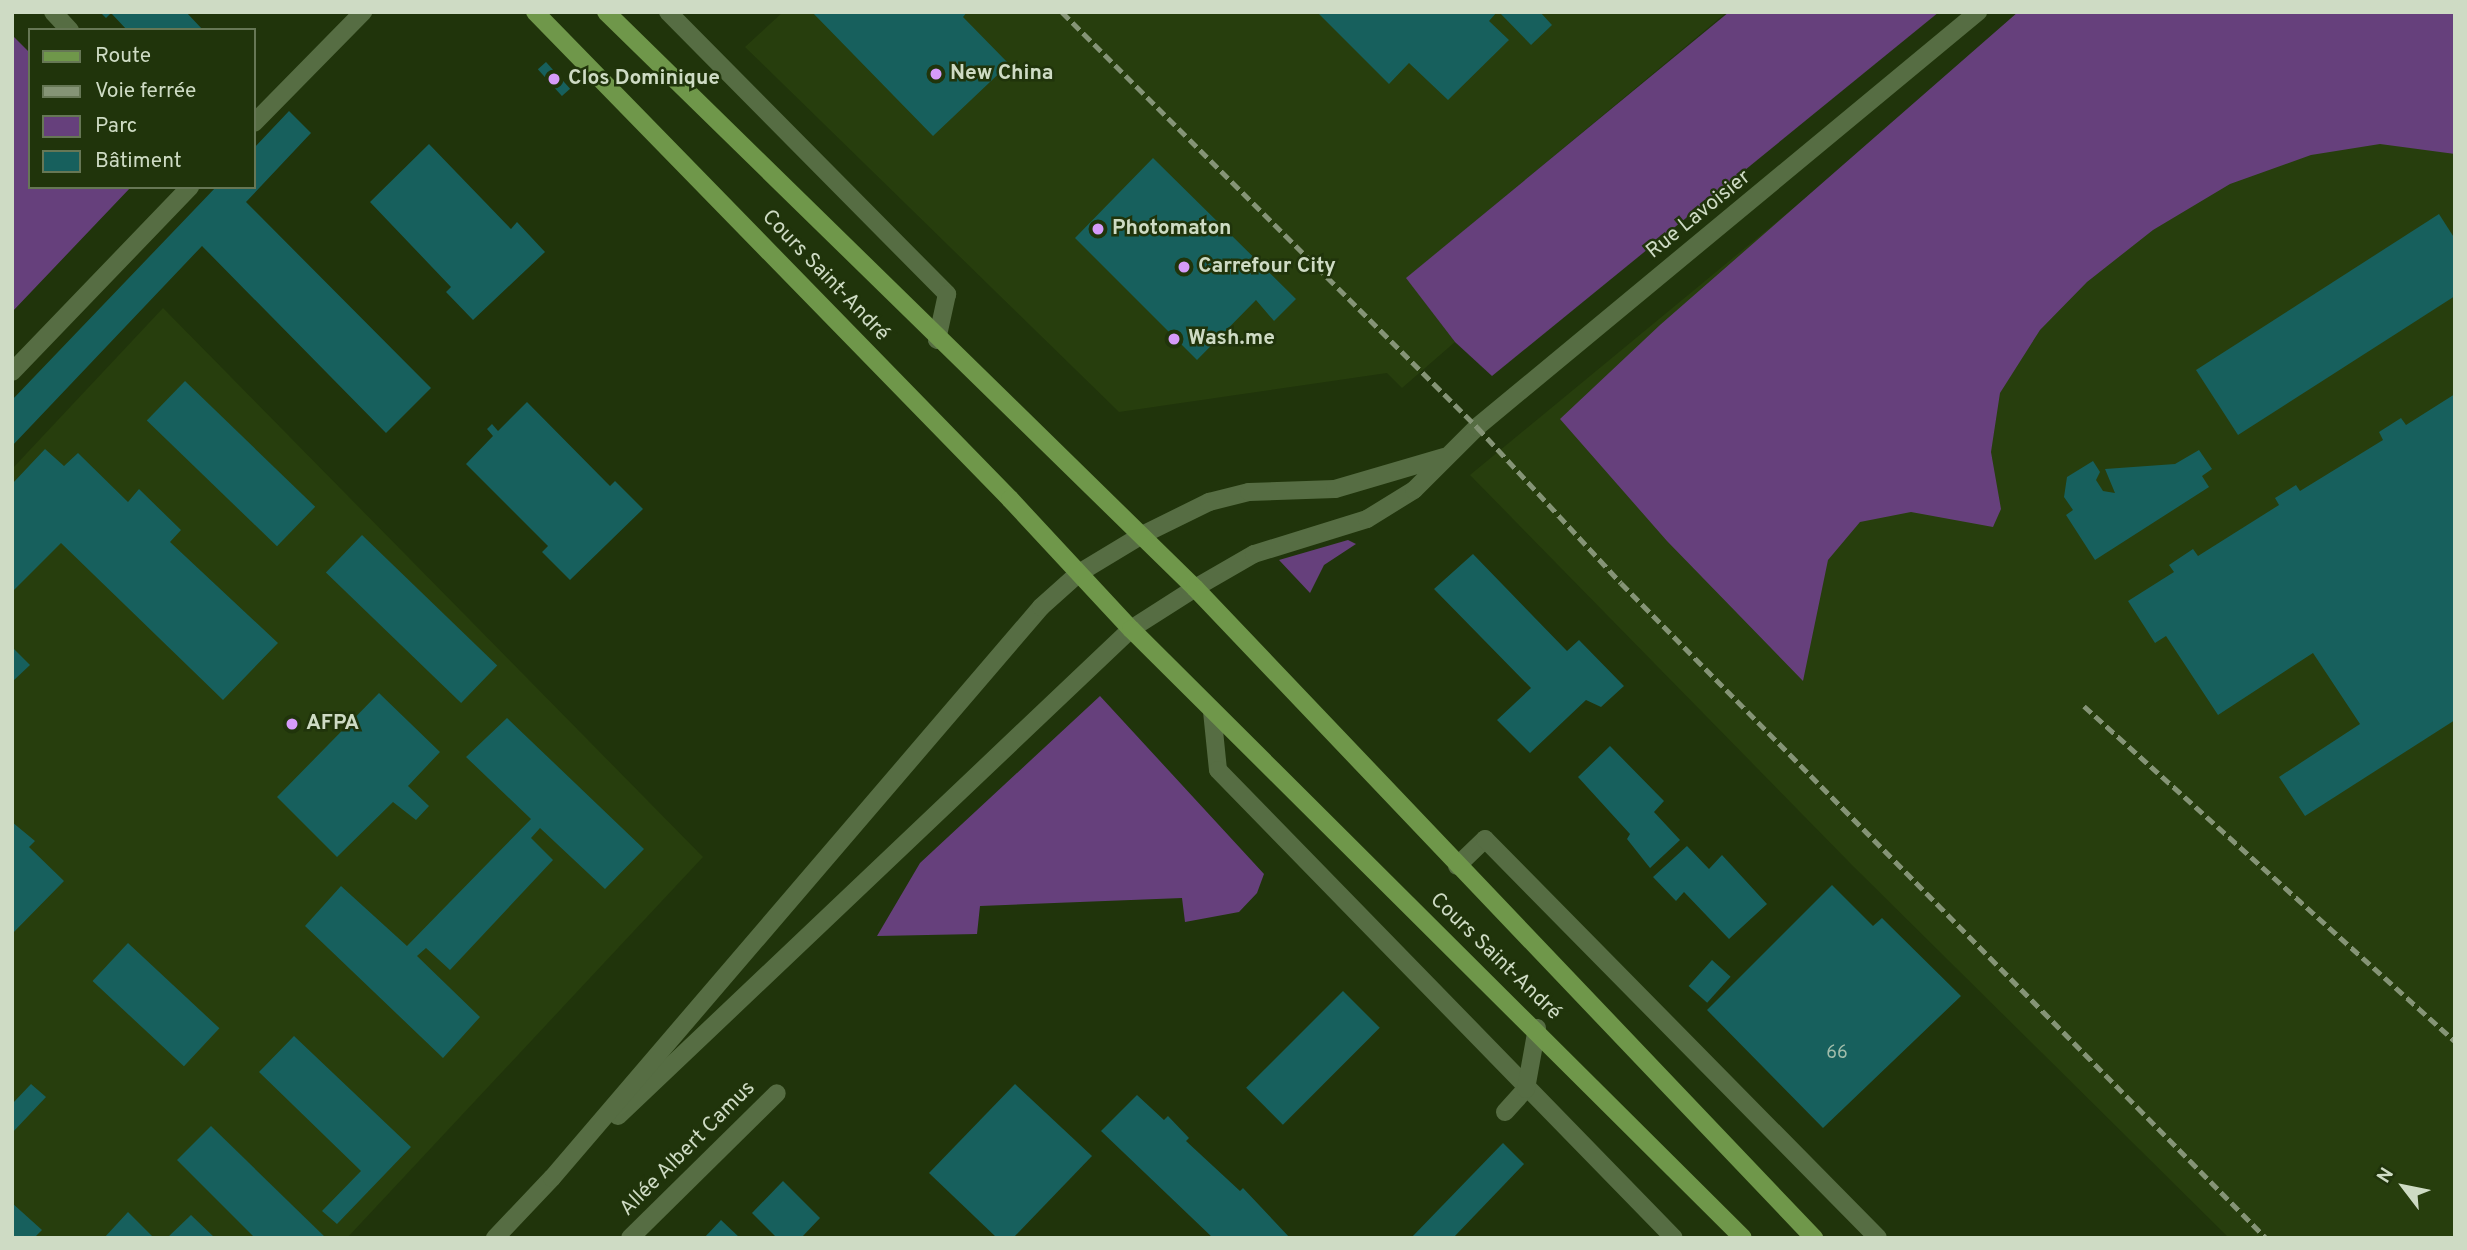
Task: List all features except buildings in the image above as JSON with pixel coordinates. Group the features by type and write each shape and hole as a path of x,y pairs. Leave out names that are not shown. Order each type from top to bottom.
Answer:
{"main road":[{"name":"Cours Saint-André","path":"535,12 1131,629 1536,1028 1743,1238"},
{"name":"Cours Saint-André","path":"606,12 937,340 1195,588 1814,1238"}],"street":[{"path":"53,12 68,28"},
{"path":"256,121 363,12"},
{"path":"668,12 947,294 937,340"},
{"name":"Rue Lavoisier","path":"1195,588 1254,554 1367,519 1414,490 1477,427 1978,12"},
{"path":"12,372 188,189"},
{"name":"Rue Lavoisier","path":"1142,535 1209,502 1249,492 1335,489 1450,454"},
{"path":"495,1238 552,1178 1041,607 1079,573 1142,535"},
{"path":"552,1178 1131,629 1195,588"},
{"path":"1212,711 1218,770 1674,1238"},
{"name":"Cours Saint-André","path":"1457,866 1485,839 1878,1238"},
{"path":"1505,1112 1526,1089 1536,1028"},
{"name":"Allée Albert Camus","path":"630,1238 777,1093"}],"shaded area":[{"path":"783,12 1727,12 1407,278 1455,342 1402,388 1387,373 1119,412 745,47"},
{"path":"2031,12 2455,12 2455,1238 2229,1238 1852,865 1470,475"},
{"name":"AFPA","path":"163,308 703,857 347,1238 12,1238 12,469"}],"green space":[{"path":"1729,12 1939,12 1492,376 1455,342 1406,278"},
{"path":"2018,12 2455,12 2455,154 2380,144 2311,155 2230,184 2153,230 2087,282 2040,330 2000,393 1991,452 2001,509 1993,527 1911,512 1860,522 1828,560 1803,681 1667,541 1560,419 1660,325"},
{"path":"12,35 28,51 28,189 129,189 12,312"},
{"path":"1348,540 1356,544 1324,565 1310,593 1279,560"},
{"path":"1100,696 1264,874 1257,893 1239,912 1185,922 1182,898 980,906 977,934 877,936 920,863"}],"railway":[{"path":"1062,12 1477,427 1621,583 2266,1238"},
{"path":"2084,706 2455,1041"}],"place":[{"name":"New China","path":"936,74"},
{"name":"Clos Dominique","path":"554,79"},
{"name":"Photomaton","path":"1098,229"},
{"name":"Carrefour City","path":"1184,267"},
{"name":"Wash.me","path":"1174,339"},
{"name":"AFPA","path":"292,724"}]}
